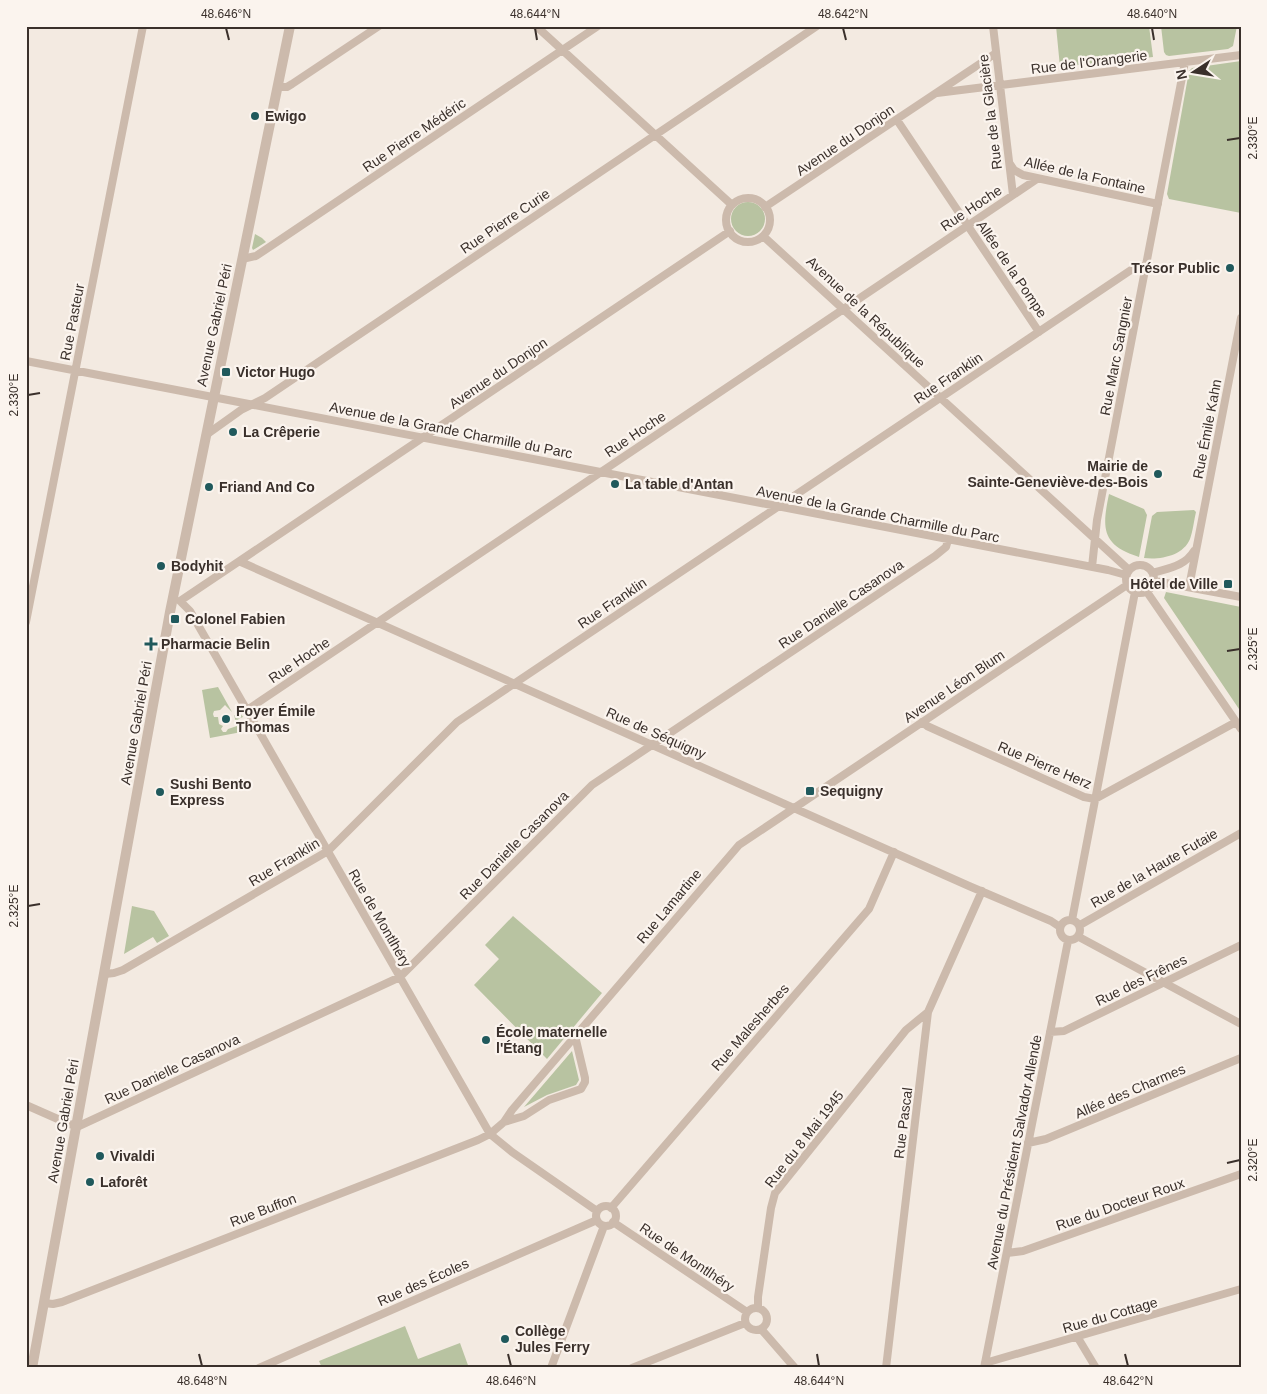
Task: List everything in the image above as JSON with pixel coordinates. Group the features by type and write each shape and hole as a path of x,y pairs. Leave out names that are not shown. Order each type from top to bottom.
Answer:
{"street":[{"name":"Rue Pasteur","path":"26,622 142,26"},
{"name":"Avenue Gabriel Péri","path":"32,1368 213,397 290,26"},
{"path":"278,87 287,87 292,84 379,26"},
{"path":"536,26 732,205"},
{"name":"Rue Pierre Médéric","path":"242,259 256,256 598,26"},
{"name":"Rue Pierre Curie","path":"206,435 250,405 265,398 817,26"},
{"name":"Rue de la Glacière","path":"993,26 1013,195"},
{"name":"Avenue du Donjon","path":"766,207 996,53"},
{"name":"Rue de l'Orangerie","path":"938,93 1184,62 1240,53"},
{"name":"Rue Marc Sangnier","path":"1092,567 1097,520 1184,62"},
{"name":"Allée de la Pompe","path":"897,120 1039,332"},
{"name":"Allée de la Fontaine","path":"1010,164 1018,174 1158,204"},
{"name":"Rue Hoche","path":"247,710 1037,179"},
{"path":"749,198 756,200 766,207 770,219 767,231 763,236 752,242 746,242 734,236 730,231 726,218 732,205 749,198"},
{"name":"Avenue du Donjon","path":"176,601 241,562 730,231"},
{"name":"Avenue de la République","path":"763,236 1095,538 1128,573"},
{"name":"Rue Franklin","path":"105,974 123,970 328,851 450,728 1131,270 1146,265"},
{"name":"Rue Émile Kahn","path":"1189,587 1241,318"},
{"name":"Avenue de la Grande Charmille du Parc","path":"26,361 948,540 1128,573"},
{"name":"Rue Danielle Casanova","path":"76,1126 400,977 592,785 934,556 946,547 948,540"},
{"path":"1154,577 1188,559 1197,545"},
{"name":"Rue de Séquigny","path":"241,562 982,892 1052,921 1060,928"},
{"path":"1137,565 1150,569 1154,577 1153,585 1148,592 1139,594 1127,585 1128,573 1137,565"},
{"path":"1154,577 1189,587 1241,597"},
{"name":"Avenue Léon Blum","path":"795,808 1127,585"},
{"path":"1072,920 1135,592"},
{"path":"1148,592 1241,729"},
{"name":"Rue de Montlhéry","path":"176,601 190,611 490,1134 512,1152 597,1211"},
{"name":"Rue Pierre Herz","path":"922,722 1009,764 1084,797 1095,799 1236,722"},
{"name":"Rue Lamartine","path":"490,1134 504,1122 512,1110 729,854 739,845 795,808"},
{"name":"Rue de la Haute Futaie","path":"1080,925 1241,833"},
{"name":"Rue Malesherbes","path":"611,1208 869,909 894,852"},
{"name":"Rue Pascal","path":"886,1368 928,1012 982,892"},
{"path":"1072,920 1080,925 1079,936 1074,940 1068,941 1061,934 1060,928 1065,922 1072,920"},
{"path":"1079,936 1241,1024"},
{"name":"Avenue du Président Salvador Allende","path":"985,1365 1068,941"},
{"name":"Rue des Frênes","path":"1050,1032 1064,1031 1241,945"},
{"name":"Rue du 8 Mai 1945","path":"758,1308 771,1208 775,1193 906,1030 928,1012"},
{"name":"Rue Lamartine","path":"504,1122 524,1116 549,1100 581,1089 585,1078 575,1036"},
{"name":"Allée des Charmes","path":"1028,1143 1046,1139 1241,1058"},
{"path":"26,1105 76,1126"},
{"name":"Rue Buffon","path":"44,1303 62,1302 490,1134"},
{"name":"Rue du Docteur Roux","path":"1007,1253 1023,1251 1241,1174"},
{"path":"551,1368 604,1226 613,1222 615,1214 611,1208 603,1207 597,1211 597,1220 604,1226"},
{"name":"Rue des Écoles","path":"259,1368 597,1220"},
{"name":"Rue de Montlhéry","path":"613,1222 747,1312"},
{"name":"Rue du Cottage","path":"985,1365 1241,1289"},
{"path":"754,1308 758,1308 766,1313 765,1326 762,1329 750,1329 745,1323 747,1312 754,1308"},
{"path":"632,1368 745,1323"},
{"path":"762,1329 795,1368"},
{"path":"1078,1338 1096,1368"}],"green space":[{"path":"1056,26 1149,26 1153,57 1060,67"},
{"path":"1161,26 1237,26 1233,46 1228,49 1169,56 1164,52"},
{"path":"1241,61 1241,213 1169,199 1167,194 1189,71 1192,68"},
{"path":"748,202 760,207 765,219 760,231 748,236 736,231 731,219 736,207"},
{"path":"255,234 266,242 253,250 252,248"},
{"path":"1109,494 1144,509 1147,515 1139,557 1117,547 1107,534 1105,516"},
{"path":"1194,510 1196,512 1187,545 1170,556 1144,558 1152,516 1157,512"},
{"path":"1166,592 1241,607 1241,712 1164,598"},
{"path":"218,687 232,712 225,705 220,710 214,711 214,717 218,717 219,724 223,726 221,729 223,732 237,726 234,715 241,714 243,717 238,719 244,728 250,727 252,730 210,738 202,690"},
{"path":"132,906 154,911 169,936 157,943 153,937 124,954"},
{"path":"513,916 602,993 547,1059 474,985 499,959 485,945"},
{"path":"572,1051 579,1080 576,1085 547,1095 524,1107"},
{"path":"405,1326 418,1359 460,1343 469,1368 322,1368 319,1361"}],"place":[{"name":"Ewigo","path":"255,116"},
{"name":"Trésor Public","path":"1230,268"},
{"name":"Victor Hugo","path":"226,372"},
{"name":"La Crêperie","path":"233,432"},
{"name":"Mairie de Sainte-Geneviève-des-Bois","path":"1158,474"},
{"name":"La table d'Antan","path":"615,484"},
{"name":"Friand And Co","path":"209,487"},
{"name":"Bodyhit","path":"161,566"},
{"name":"Hôtel de Ville","path":"1228,584"},
{"name":"Colonel Fabien","path":"175,619"},
{"name":"Pharmacie Belin","path":"151,644"},
{"name":"Foyer Émile Thomas","path":"226,719"},
{"name":"Sequigny","path":"810,791"},
{"name":"Sushi Bento Express","path":"160,792"},
{"name":"École maternelle l'Étang","path":"486,1040"},
{"name":"Vivaldi","path":"100,1156"},
{"name":"Laforêt","path":"90,1182"},
{"name":"Collège Jules Ferry","path":"505,1339"}]}
